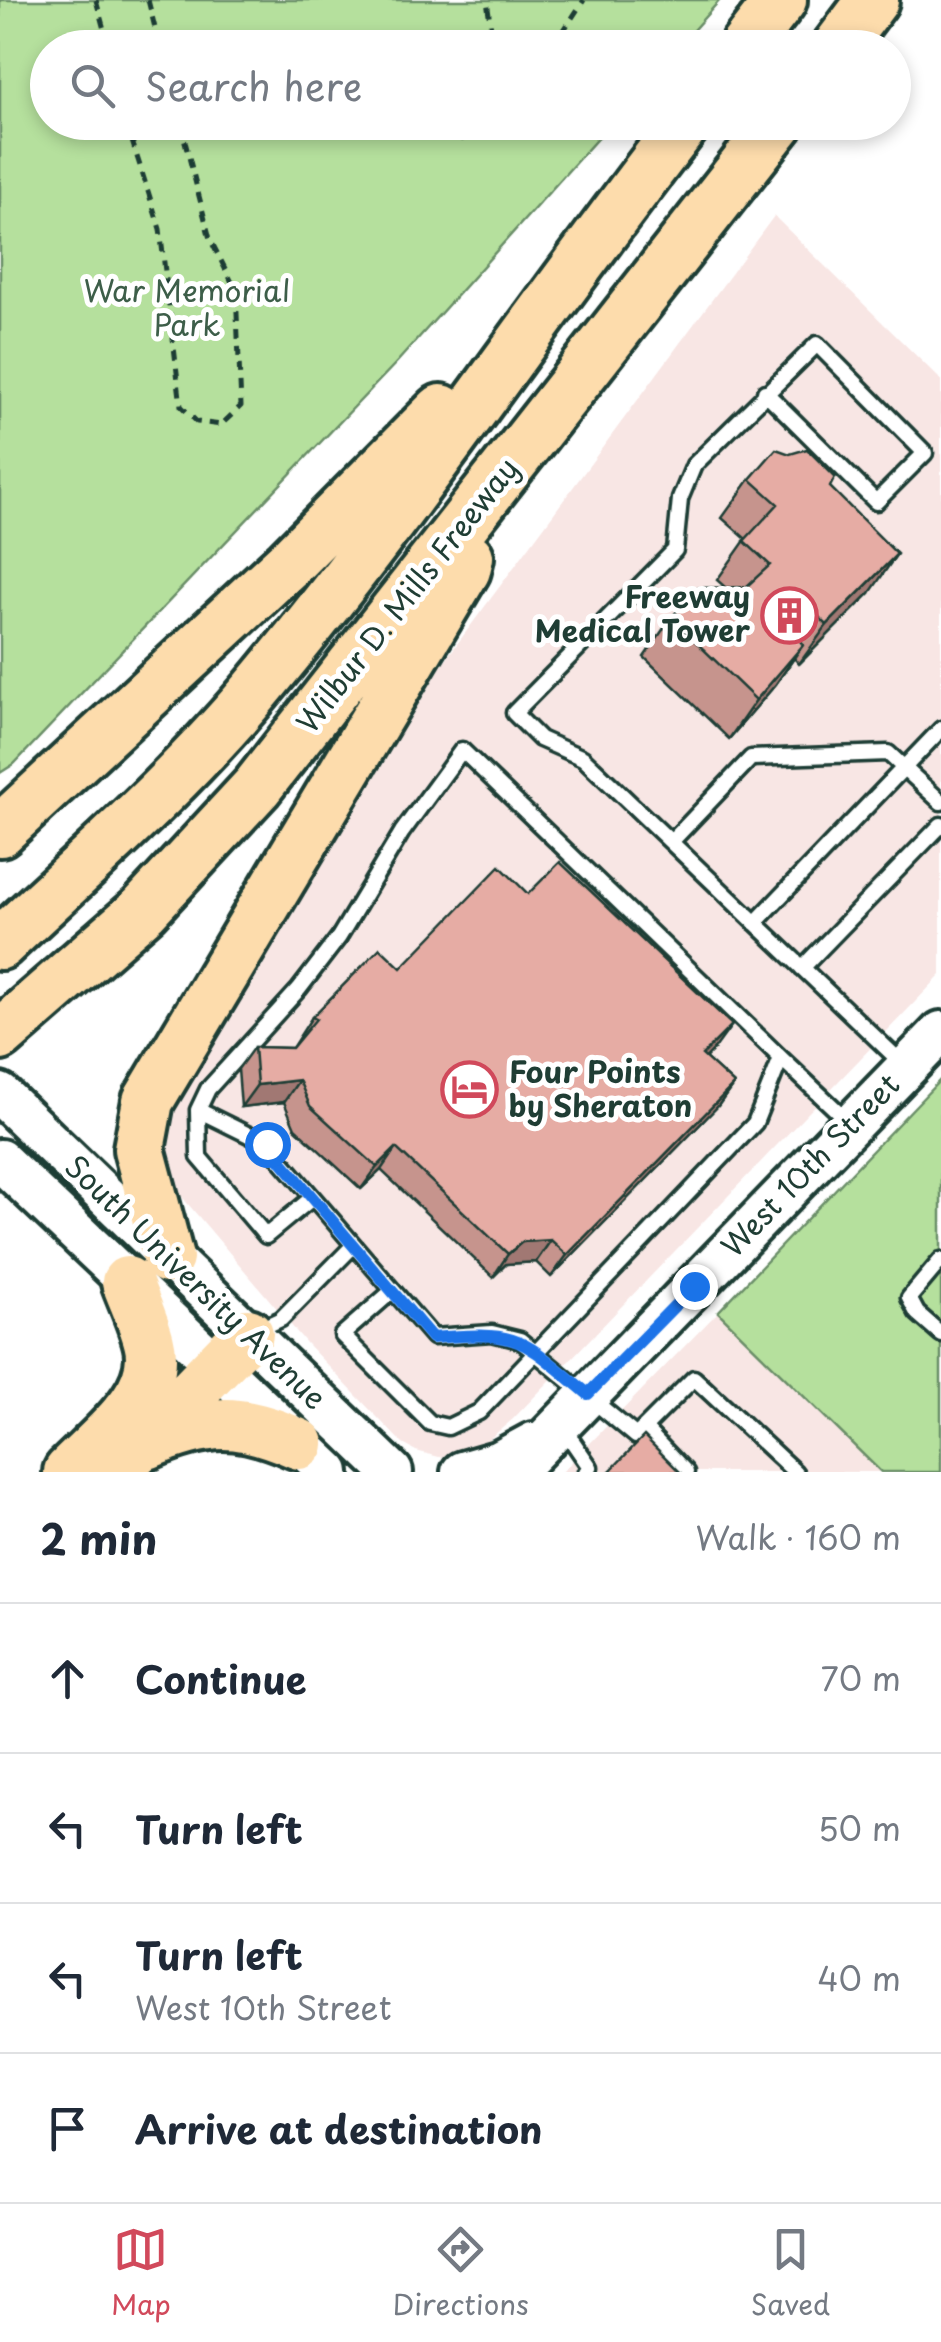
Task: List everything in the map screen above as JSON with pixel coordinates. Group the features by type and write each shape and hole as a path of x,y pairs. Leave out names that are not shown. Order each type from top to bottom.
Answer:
{"highway":[{"path":"758,30 781,0"},
{"path":"850,30 873,0"},
{"name":"Wilbur D. Mills Freeway","path":"0,944 178,777 265,680 358,562 534,319 672,140"},
{"name":"Wilbur D. Mills Freeway","path":"10,1026 144,909 258,787 765,140"},
{"path":"0,831 289,563 534,319"},
{"path":"69,1472 125,1415 144,1386 151,1364 138,1149 148,1101 465,570 479,506"},
{"path":"0,917 96,854"},
{"path":"126,1460 239,1364"},
{"path":"126,1460 190,1426 216,1422 264,1428 314,1458"}],"main road":[{"name":"West 10th Street","path":"514,1472 941,1032"},
{"name":"South University Avenue","path":"0,1094 148,1270 239,1364 314,1458"},
{"name":"South University Avenue","path":"0,1160 148,1270"},
{"name":"South University Avenue","path":"239,1364 375,1468"},
{"path":"239,1364 280,1404 375,1468 426,1472"},
{"path":"462,1472 500,1461 557,1428"},
{"path":"533,1472 557,1428"}],"lane":[{"path":"765,392 876,502 926,453 816,344 765,392 694,465 680,499 675,550 514,713 540,740 583,758 906,1068"},
{"path":"755,923 941,729"},
{"path":"312,1198 266,1236 199,1157 198,1110 208,1089 300,989 339,936 402,832 462,750 851,1124"},
{"path":"671,842 751,758 888,753 941,802"},
{"path":"802,968 941,825"},
{"path":"391,1292 342,1335 430,1423 448,1427 479,1412 755,1122 780,1058"},
{"path":"198,1110 267,1144 351,1248 432,1338 492,1332 520,1340 636,1436 694,1378 795,1472"},
{"path":"239,1364 351,1248"},
{"path":"941,1260 909,1298 917,1313 941,1334"},
{"path":"557,1428 578,1446 590,1468 586,1472"},
{"path":"644,1428 686,1472"}],"path":[{"path":"96,0 105,30"},
{"path":"148,0 156,30"},
{"path":"486,0 489,30"},
{"path":"564,30 584,0"},
{"path":"132,140 160,230 181,406 197,422 221,425 240,406 236,290 210,238 185,140"}],"shaded area":[{"path":"774,216 941,380 941,975 513,1419 474,1452 439,1457 416,1451 403,1444 307,1344 154,1164 148,1126 440,667"},
{"path":"718,1312 881,1472 562,1472"}],"green space":[{"name":"War Memorial Park","path":"0,0 720,0 693,30 30,30 30,140 596,140 397,362 14,764 0,773"},
{"path":"941,1079 941,1472 881,1472 718,1312"}],"building":[{"name":"Freeway Medical Tower","path":"776,449 790,454 807,449 835,477 830,487 897,554 827,625 816,614 795,634 803,645 756,700 671,618 698,588 746,587 770,565 744,541 778,504 750,479"},
{"name":"Four Points by Sheraton","path":"560,862 732,1025 702,1055 734,1084 567,1255 551,1240 522,1242 508,1254 396,1148 377,1167 310,1106 299,1080 257,1085 254,1047 292,1048 316,1019 312,1017 380,948 401,968 500,866 528,894"},
{"path":"644,1436 680,1472 609,1472"}],"place":[{"name":"Freeway Medical Tower","path":"789,615"},
{"name":"Four Points by Sheraton","path":"470,1090"}],"route":[{"path":"267,1144 351,1248 432,1338 492,1332 520,1340 588,1394 694,1286"}]}
